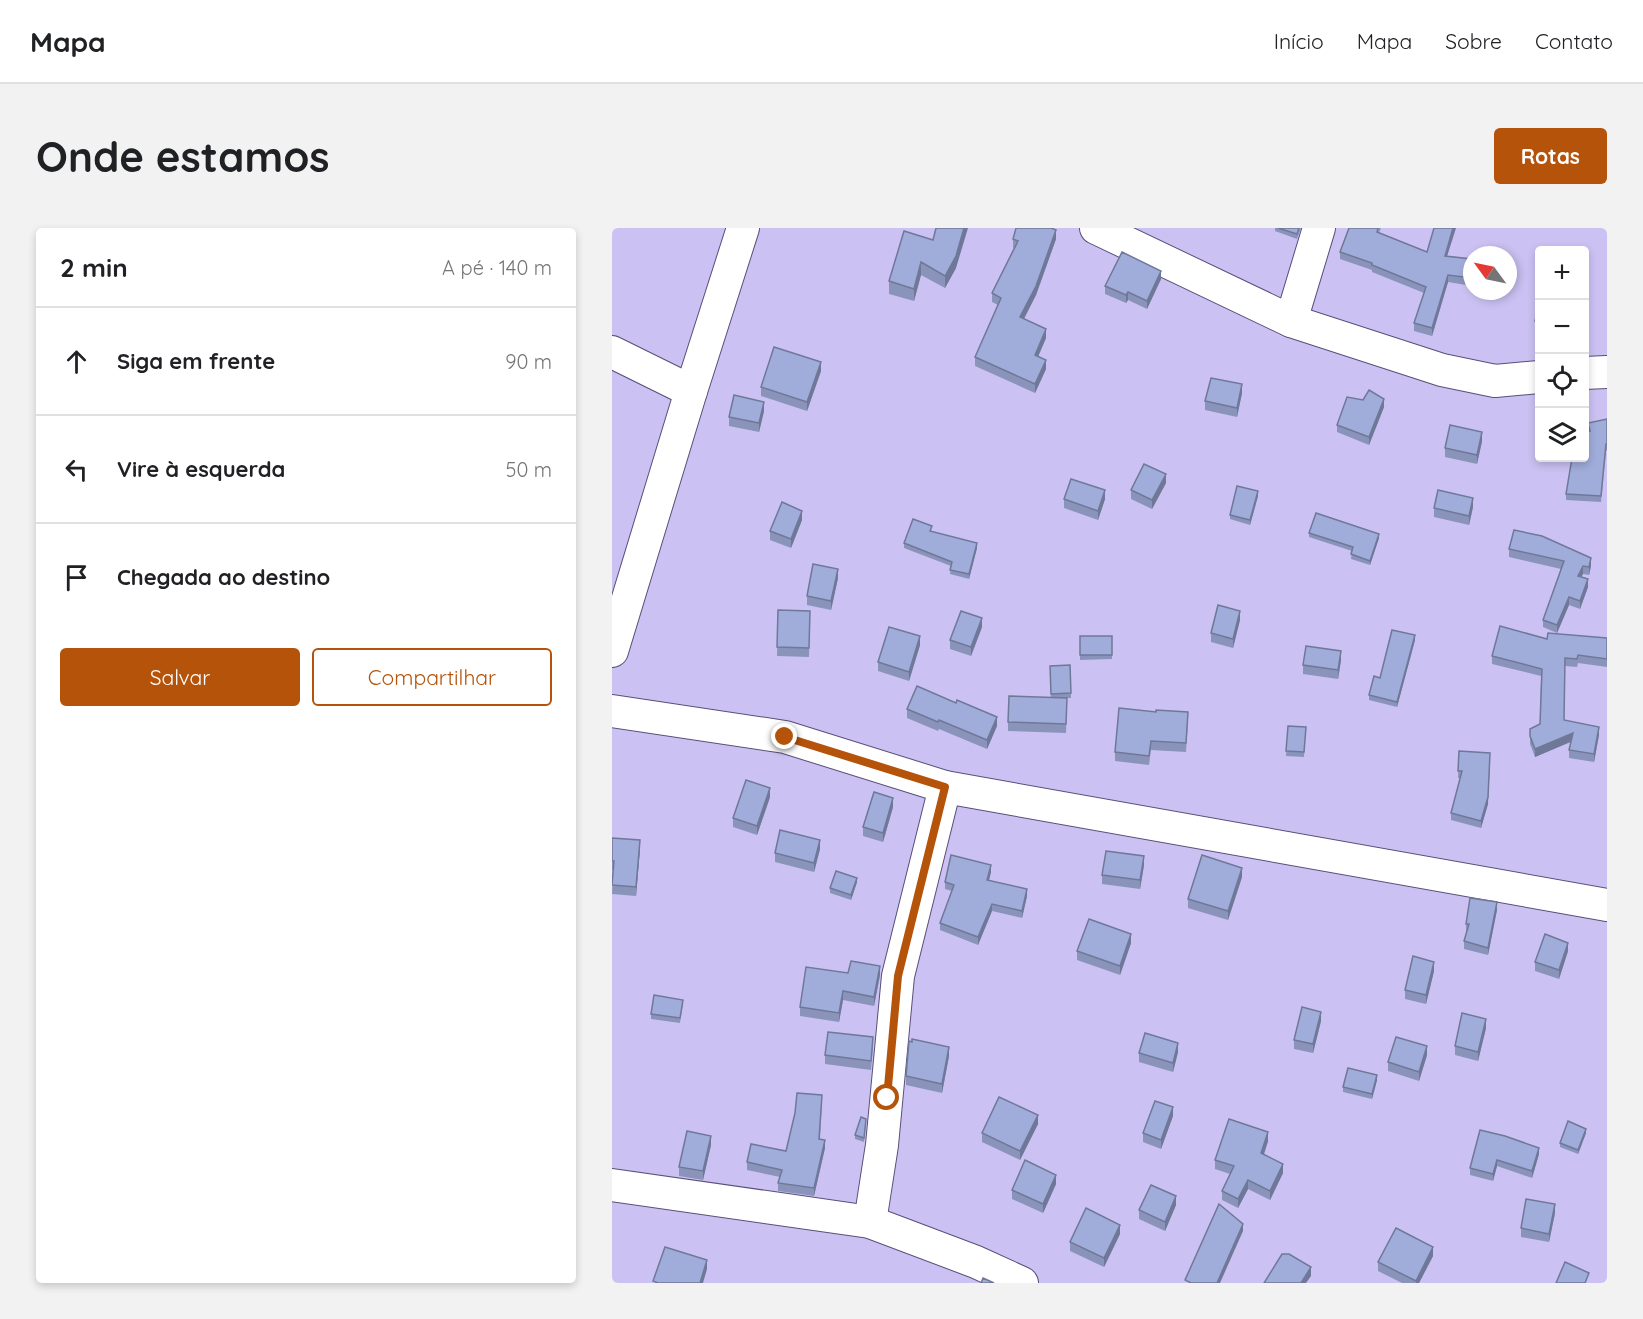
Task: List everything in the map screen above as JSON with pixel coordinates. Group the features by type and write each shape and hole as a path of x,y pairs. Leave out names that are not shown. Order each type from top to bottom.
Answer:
{"street":[{"path":"612,651 743,228"},
{"path":"1096,228 1291,321 1442,370 1496,381 1535,377"},
{"path":"1291,321 1319,228"},
{"path":"612,352 691,391"},
{"path":"1589,374 1607,372"},
{"path":"612,711 785,737 945,787 1607,905"},
{"path":"870,1222 883,1133 898,976 945,787"},
{"path":"612,1185 870,1222 976,1262 1022,1283"}],"building":[{"path":"936,228 964,228 956,256 945,276 921,262 914,289 889,281 904,231 933,240"},
{"path":"1016,228 1056,230 1036,286 1020,317 1046,329 1035,355 1046,360 1035,384 975,357 1001,298 992,293 1018,241 1013,239"},
{"path":"1278,228 1299,228 1297,234"},
{"path":"1349,228 1378,228 1377,232 1427,252 1434,228 1453,228 1445,256 1463,258 1463,277 1448,275 1432,328 1414,323 1426,287 1372,265 1372,263 1340,252"},
{"path":"1122,252 1161,271 1147,301 1128,292 1126,295 1105,286"},
{"path":"774,347 821,362 807,402 761,387"},
{"path":"1211,378 1242,384 1237,408 1205,401"},
{"path":"1369,390 1384,399 1369,437 1337,425 1347,397 1363,400"},
{"path":"734,395 764,402 759,423 729,417"},
{"path":"1607,419 1607,444 1601,496 1566,494 1571,462 1589,462 1589,423"},
{"path":"1450,425 1482,432 1477,455 1445,448"},
{"path":"1144,464 1166,474 1152,500 1131,490"},
{"path":"1071,479 1105,490 1098,511 1064,499"},
{"path":"1237,486 1258,491 1250,520 1230,515"},
{"path":"1438,490 1473,498 1469,516 1434,508"},
{"path":"782,502 802,511 791,539 770,531"},
{"path":"1316,513 1379,534 1370,561 1351,554 1353,547 1309,533"},
{"path":"913,519 932,526 930,531 977,543 969,574 950,570 952,562 904,543"},
{"path":"1514,530 1542,536 1591,558 1589,567 1583,566 1578,576 1588,579 1580,601 1569,597 1557,625 1543,620 1564,561 1509,549"},
{"path":"813,564 838,569 831,601 807,596"},
{"path":"1218,605 1240,611 1233,639 1211,633"},
{"path":"778,610 810,611 809,648 777,647"},
{"path":"961,611 982,618 971,647 950,640"},
{"path":"1500,626 1547,639 1548,633 1607,638 1607,659 1578,655 1577,659 1565,658 1564,720 1599,727 1594,754 1569,750 1573,733 1535,749 1530,729 1540,724 1542,669 1492,656"},
{"path":"889,627 920,636 909,672 878,662"},
{"path":"1392,630 1415,635 1397,702 1369,695 1374,676 1380,678"},
{"path":"1080,636 1112,636 1112,655 1080,655"},
{"path":"1306,646 1341,651 1338,670 1303,665"},
{"path":"1070,665 1071,693 1051,694 1050,666"},
{"path":"917,686 997,717 987,740 907,709"},
{"path":"1009,696 1067,698 1066,724 1008,722"},
{"path":"1119,708 1156,712 1156,710 1188,712 1186,743 1151,741 1149,756 1115,752"},
{"path":"1288,726 1306,727 1304,752 1286,751"},
{"path":"1459,751 1490,753 1488,797 1481,821 1451,813 1462,771 1458,771"},
{"path":"746,780 770,788 757,826 733,818"},
{"path":"874,792 893,798 883,833 863,827"},
{"path":"780,830 820,840 814,863 775,853"},
{"path":"612,838 640,840 636,887 612,885 614,861 612,861"},
{"path":"1106,851 1144,856 1140,880 1102,875"},
{"path":"951,855 991,865 987,880 1027,889 1022,911 992,904 978,937 940,923 954,885 945,882"},
{"path":"1202,855 1242,868 1228,911 1188,899"},
{"path":"836,871 857,878 851,895 830,888"},
{"path":"1470,898 1497,902 1488,948 1464,941 1469,924 1466,924"},
{"path":"1089,919 1131,934 1120,966 1077,951"},
{"path":"1545,934 1568,943 1559,970 1535,962"},
{"path":"1413,956 1434,962 1426,995 1405,990"},
{"path":"851,961 880,966 874,997 843,991 839,1013 800,1007 806,967 848,973"},
{"path":"654,995 683,1000 680,1018 651,1014"},
{"path":"1302,1007 1321,1012 1313,1044 1294,1040"},
{"path":"1462,1013 1486,1019 1478,1052 1455,1046"},
{"path":"828,1032 873,1037 871,1061 825,1055"},
{"path":"1145,1033 1178,1043 1173,1063 1139,1053"},
{"path":"1396,1037 1427,1046 1419,1072 1388,1062"},
{"path":"912,1039 949,1047 942,1084 906,1076 909,1041 912,1042"},
{"path":"1348,1068 1377,1075 1372,1094 1343,1087"},
{"path":"797,1093 822,1095 819,1139 825,1140 814,1188 778,1183 782,1170 747,1162 751,1144 786,1151"},
{"path":"999,1097 1038,1115 1020,1151 982,1133"},
{"path":"1155,1101 1173,1107 1161,1140 1143,1133"},
{"path":"861,1117 866,1119 864,1138 855,1135"},
{"path":"1229,1119 1268,1132 1261,1153 1283,1164 1270,1191 1248,1180 1238,1199 1222,1191 1234,1166 1215,1160"},
{"path":"1568,1121 1586,1129 1578,1150 1560,1143"},
{"path":"1480,1130 1539,1148 1532,1171 1497,1160 1493,1174 1470,1168"},
{"path":"687,1131 711,1136 703,1171 679,1167"},
{"path":"1025,1160 1056,1175 1043,1204 1012,1190"},
{"path":"1151,1185 1176,1196 1165,1222 1139,1210"},
{"path":"1526,1199 1555,1204 1549,1234 1521,1228"},
{"path":"1219,1204 1243,1224 1217,1283 1191,1283 1185,1280"},
{"path":"1086,1208 1120,1225 1104,1258 1070,1242"},
{"path":"1396,1228 1433,1247 1416,1281 1378,1262"},
{"path":"665,1247 707,1260 700,1283 653,1281"},
{"path":"1282,1254 1289,1254 1311,1267 1301,1283 1264,1283"},
{"path":"1565,1262 1589,1273 1585,1283 1556,1283"},
{"path":"983,1278 994,1283 981,1283"}],"route":[{"path":"785,737 945,787 898,976 887,1098"}]}
